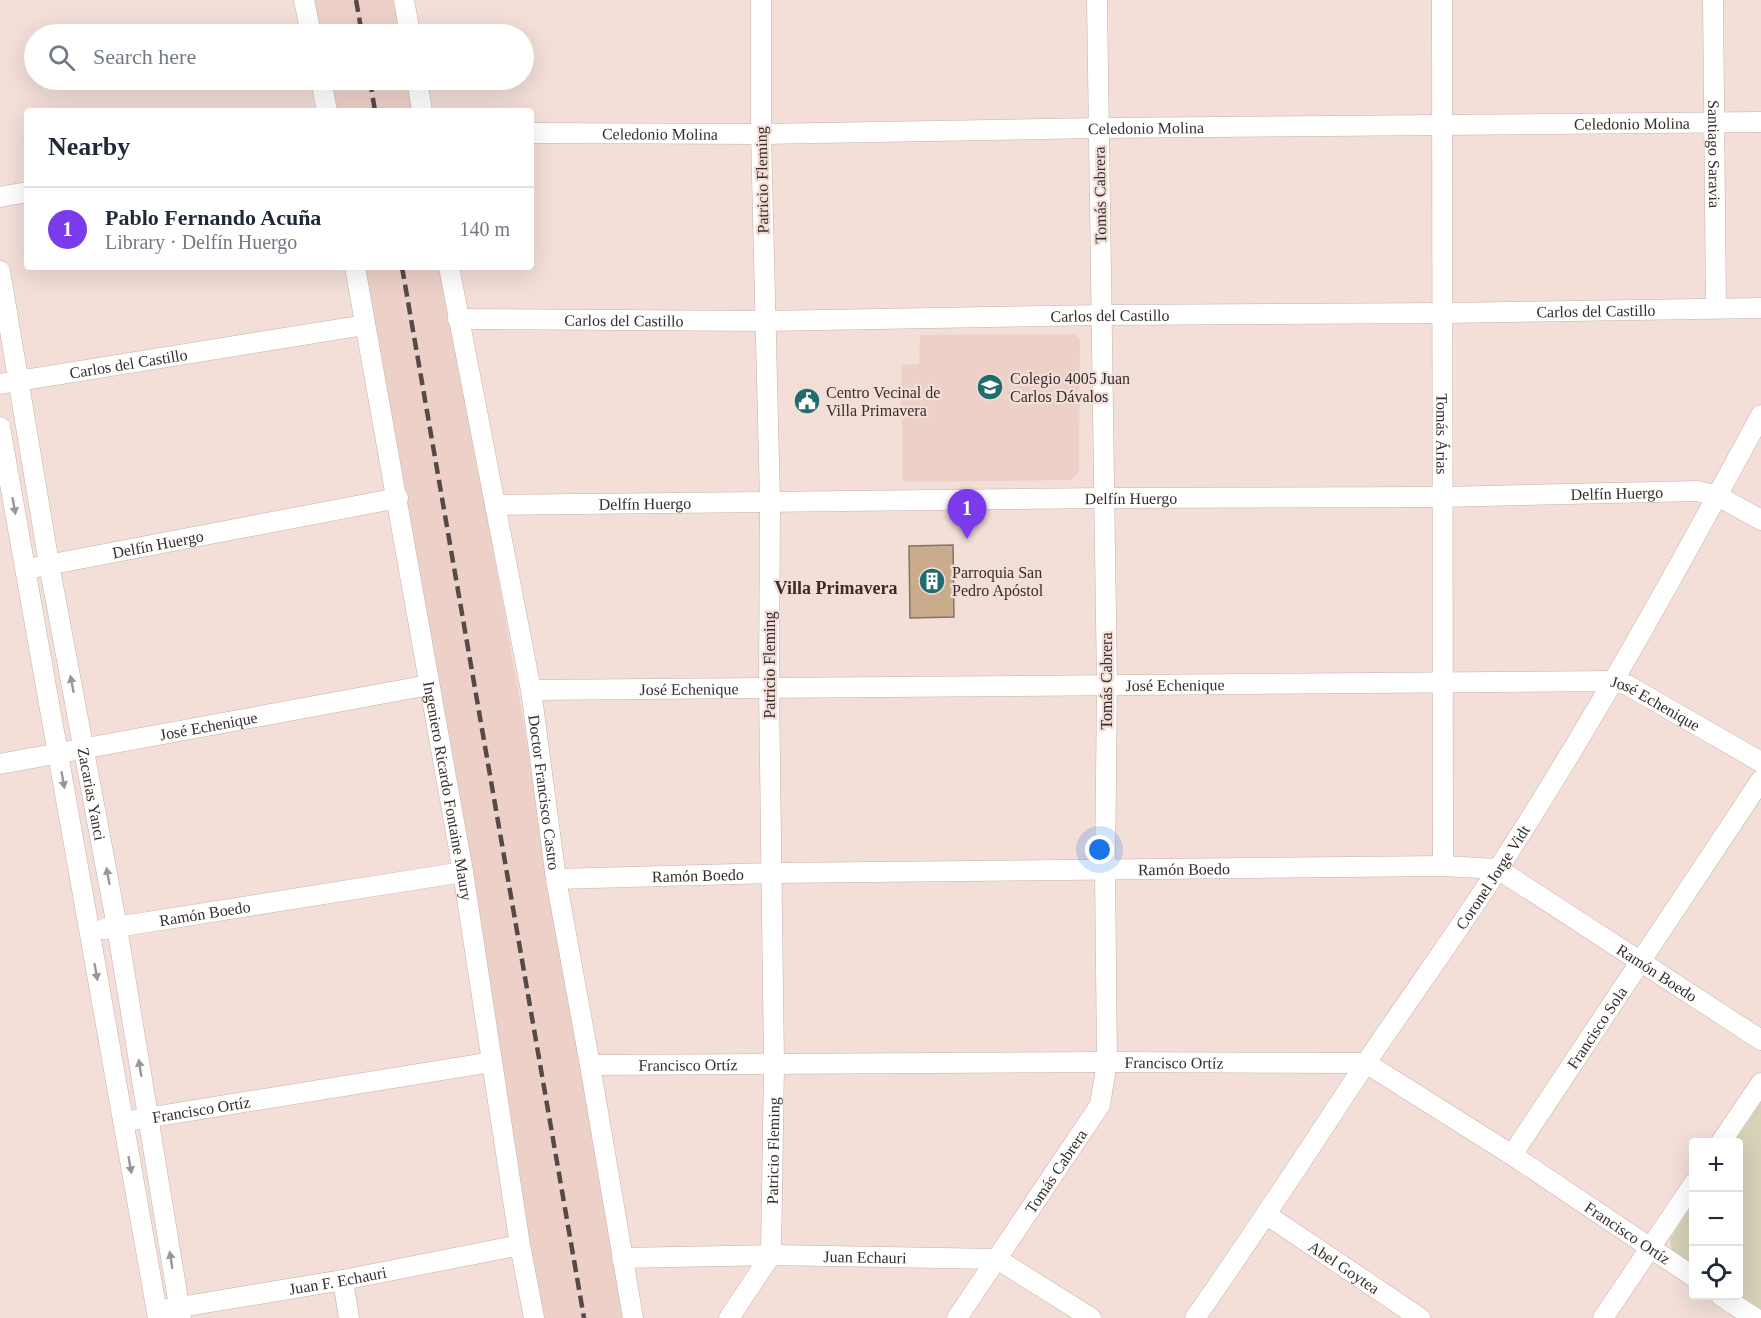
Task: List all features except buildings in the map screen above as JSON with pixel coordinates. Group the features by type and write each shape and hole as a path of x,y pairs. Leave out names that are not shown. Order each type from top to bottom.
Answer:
{"street":[{"path":"304,0 309,24"},
{"path":"404,0 408,24"},
{"name":"Patricio Fleming","path":"761,0 761,134 770,502 769,687 774,1065 771,1255"},
{"name":"Tomás Cabrera","path":"957,1318 1100,1105 1107,1062 1105,870 1107,687 1097,0"},
{"name":"Tomás Árias","path":"1442,0 1443,866"},
{"name":"Santiago Saravia","path":"1713,0 1716,308"},
{"path":"323,90 326,108"},
{"path":"419,90 422,108"},
{"name":"Celedonio Molina","path":"534,133 761,134 1098,128 1761,122"},
{"path":"0,197 24,193"},
{"name":"Ingeniero Ricardo Fontaine Maury","path":"356,270 463,872 520,1245 534,1318"},
{"name":"Doctor Francisco Castro","path":"450,270 531,690 556,879 633,1318"},
{"name":"Zacarias Yanci","path":"0,271 49,564 117,927 180,1313"},
{"name":"Carlos del Castillo","path":"458,319 765,321 1761,308"},
{"name":"Carlos del Castillo","path":"0,384 365,325"},
{"name":"Coronel Jorge Vidt","path":"1196,1318 1498,869 1613,681 1761,416"},
{"name":"Zacarias Yanci","path":"0,428 157,1314"},
{"name":"Delfín Huergo","path":"495,505 1104,498 1442,497 1697,491 1718,496 1761,520"},
{"name":"Delfín Huergo","path":"26,570 398,498"},
{"name":"José Echenique","path":"531,690 1613,681 1627,685 1761,762"},
{"name":"José Echenique","path":"0,764 429,685"},
{"name":"Francisco Sola","path":"1512,1155 1761,780"},
{"name":"Ramón Boedo","path":"556,879 771,873 1443,866 1498,869 1761,1040"},
{"name":"Ramón Boedo","path":"89,931 463,872"},
{"name":"Francisco Ortíz","path":"123,1122 492,1062"},
{"name":"Francisco Ortíz","path":"590,1065 1366,1063 1512,1155 1689,1274"},
{"path":"1724,1138 1761,1083"},
{"path":"1603,1318 1689,1190"},
{"name":"Abel Goytea","path":"1267,1215 1420,1318"},
{"name":"Juan F. Echauri","path":"157,1314 180,1313 520,1245"},
{"path":"729,1318 771,1255"},
{"name":"Juan Echauri","path":"622,1258 771,1255 997,1259"},
{"path":"997,1259 1091,1318"},
{"path":"343,1280 350,1318"},
{"path":"1727,1300 1755,1318"}],"shaded area":[{"path":"309,0 394,0 398,24 313,24"},
{"path":"324,90 411,90 414,108 327,108"},
{"path":"355,270 444,270 521,707 574,1031 626,1318 533,1318"},
{"name":"Colegio 4005 Juan Carlos Dávalos","path":"1075,334 1080,339 1079,471 1071,480 903,482 901,365 919,364 920,335"},
{"path":"1761,1102 1761,1312 1743,1300 1743,1138 1737,1138"},
{"path":"1689,1209 1689,1263 1672,1252 1670,1239"}],"railway":[{"path":"356,0 360,24"},
{"path":"372,90 375,108"},
{"path":"403,270 584,1318"}],"place":[{"name":"Colegio 4005 Juan Carlos Dávalos","path":"990,387"},
{"name":"Centro Vecinal de Villa Primavera","path":"807,401"},
{"name":"Pablo Fernando Acuña","path":"967,539"},
{"name":"Parroquia San Pedro Apóstol","path":"932,581"}],"district":[{"name":"Villa Primavera","path":"836,588"}]}
